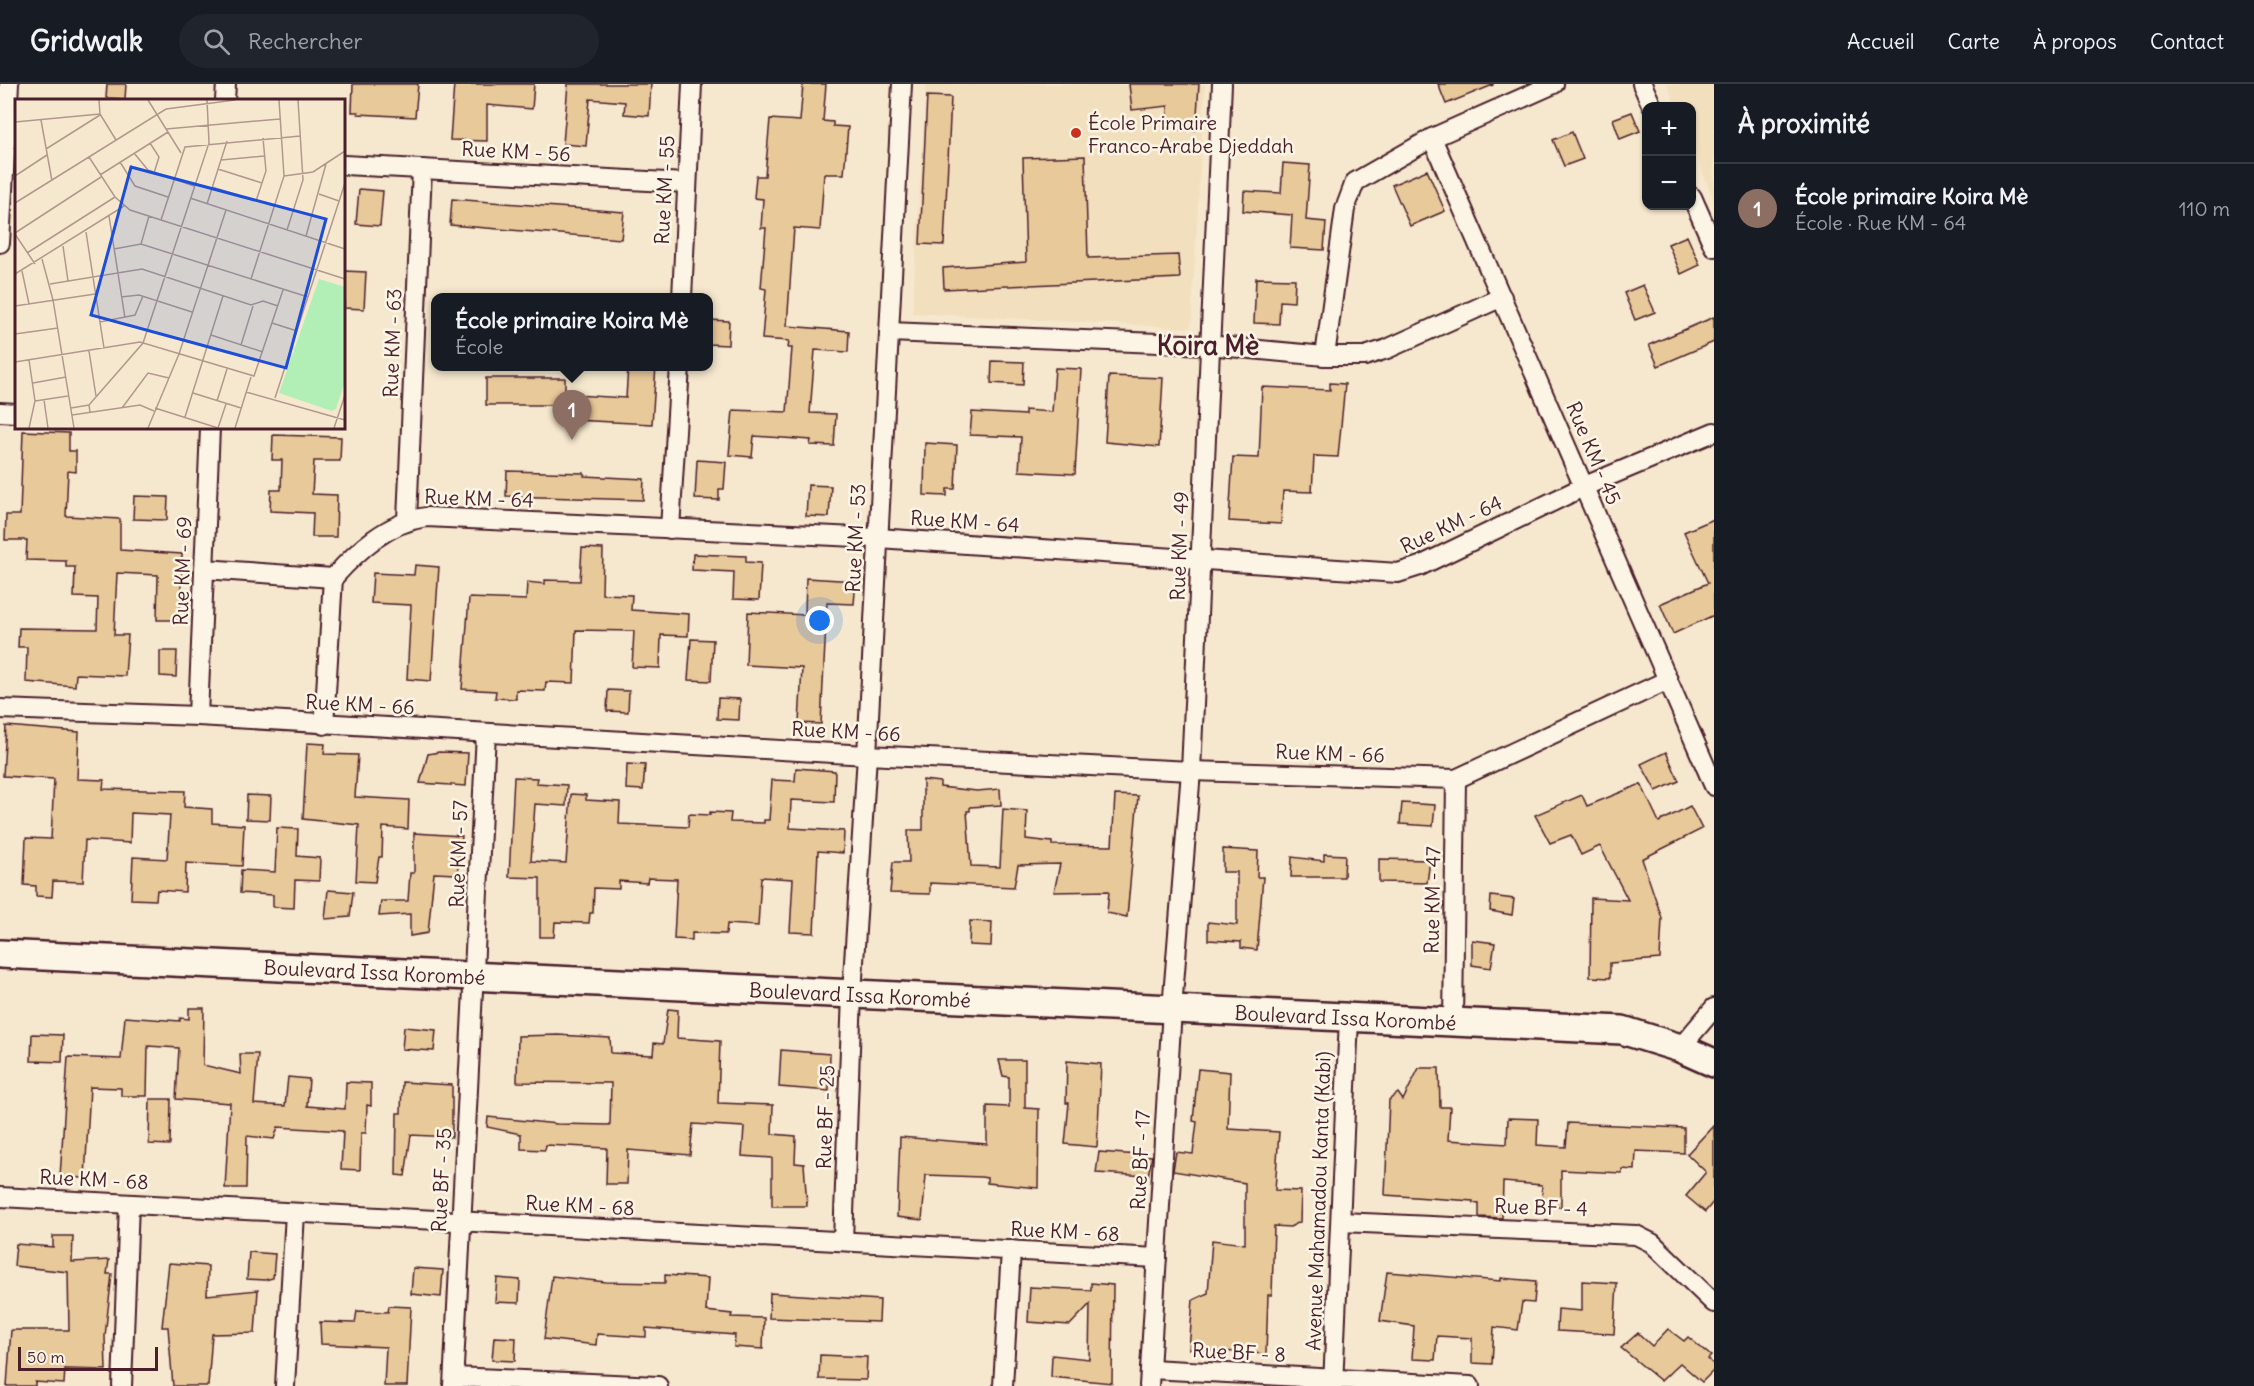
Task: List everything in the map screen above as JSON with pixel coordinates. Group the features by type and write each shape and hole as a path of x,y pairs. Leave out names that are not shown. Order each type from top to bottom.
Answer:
{"street":[{"path":"0,243 9,84"},
{"path":"225,99 226,84"},
{"name":"Rue KM - 55","path":"682,293 692,84"},
{"name":"Rue KM - 53","path":"852,994 867,755 902,84"},
{"name":"Rue KM - 49","path":"1172,1009 1191,771 1221,84"},
{"path":"1325,356 1345,209 1355,182 1432,138 1554,84"},
{"path":"1642,84 1650,102"},
{"name":"Rue KM - 45","path":"1432,138 1714,786"},
{"name":"Rue KM - 56","path":"345,165 686,183"},
{"name":"Rue KM - 63","path":"407,520 422,169"},
{"path":"1696,205 1714,247"},
{"path":"889,332 1208,345 1325,356 1365,356 1387,350 1502,297"},
{"path":"670,529 680,371"},
{"path":"0,412 15,413"},
{"name":"Rue KM - 69","path":"198,716 210,429"},
{"name":"Rue KM - 64","path":"333,578 353,556 374,539 407,520 426,517 878,538 1202,558 1374,573 1398,573 1420,566 1585,486 1714,432"},
{"path":"204,569 333,578 324,725"},
{"name":"Rue KM - 66","path":"0,709 198,716 324,725 1191,771 1456,779 1668,680"},
{"name":"Rue KM - 57","path":"475,976 486,733"},
{"name":"Rue KM - 47","path":"1453,1023 1456,779"},
{"name":"Boulevard Issa Korombé","path":"0,954 1622,1030 1680,1048 1714,1063"},
{"name":"Rue BF - 35","path":"453,1382 475,976"},
{"name":"Rue BF - 25","path":"843,1241 852,994"},
{"path":"1680,1048 1714,1008"},
{"name":"Rue BF - 17","path":"1150,1378 1172,1009"},
{"name":"Avenue Mahamadou Kanta (Kabi)","path":"1333,1383 1349,1018"},
{"name":"Rue KM - 68","path":"0,1197 1157,1258"},
{"path":"122,1386 129,1204"},
{"path":"285,1386 295,1213"},
{"name":"Rue BF - 4","path":"1341,1222 1636,1235 1652,1243 1714,1303"},
{"path":"1003,1386 1011,1250"},
{"name":"Rue BF - 8","path":"1150,1378 1470,1386"},
{"path":"453,1382 658,1386"}],"shaded area":[{"path":"926,84 1205,84 1191,328 912,313"},
{"path":"1667,84 1714,84 1714,201 1696,155 1696,102 1674,102"}],"building":[{"path":"107,84 126,84 125,99 106,98"},
{"path":"353,84 418,84 415,117 352,112"},
{"path":"454,84 534,84 532,109 487,105 487,141 450,140"},
{"path":"568,84 651,84 649,116 624,114 625,102 590,99 586,146 563,144"},
{"path":"803,84 826,84 823,121 833,122 833,126 848,127 844,174 824,174 820,230 794,228 787,326 849,331 848,352 815,350 810,413 836,414 834,446 810,445 811,440 754,436 752,457 729,455 733,410 787,412 792,348 788,348 789,341 762,339 766,289 761,288 766,228 761,228 763,199 754,198 756,176 765,176 770,119 800,121"},
{"path":"1129,84 1199,84 1196,130 1167,129 1168,106 1132,110"},
{"path":"1438,84 1493,84 1493,85 1446,104"},
{"path":"927,96 951,97 944,245 920,244"},
{"path":"1632,112 1640,131 1620,139 1613,119"},
{"path":"1572,132 1583,159 1564,166 1553,140"},
{"path":"1085,156 1088,258 1178,255 1180,278 944,289 943,268 1026,262 1023,158"},
{"path":"1283,163 1310,165 1306,220 1326,222 1324,250 1290,248 1292,215 1243,211 1244,191 1281,193"},
{"path":"1427,170 1445,211 1410,226 1392,185"},
{"path":"359,189 383,191 380,226 356,224"},
{"path":"452,199 624,212 621,239 450,225"},
{"path":"1687,236 1700,265 1681,274 1668,244"},
{"path":"345,271 366,272 364,309 345,308"},
{"path":"1256,278 1295,279 1294,302 1280,301 1279,324 1254,323"},
{"path":"1643,285 1655,312 1635,320 1624,293"},
{"path":"1714,317 1714,342 1658,366 1649,345"},
{"path":"713,320 729,321 728,345 713,344"},
{"path":"992,361 1024,362 1023,385 991,383"},
{"path":"1055,368 1081,369 1075,474 1019,471 1021,437 970,435 972,412 1025,415 1025,410 1052,412"},
{"path":"628,371 656,371 652,424 573,420 575,395 626,398"},
{"path":"1109,376 1163,378 1159,447 1105,442"},
{"path":"486,378 565,378 565,405 486,405"},
{"path":"1330,383 1345,384 1338,457 1314,456 1312,492 1283,491 1281,524 1229,521 1233,457 1259,458 1262,387 1330,390"},
{"path":"23,431 69,433 69,451 76,451 76,472 68,471 66,516 120,519 120,550 182,554 180,620 157,620 158,575 117,573 114,635 128,635 125,676 76,674 75,686 26,682 27,647 18,647 19,628 97,629 98,598 74,597 75,567 66,567 66,561 26,560 27,540 5,540 6,515 20,515"},
{"path":"273,435 341,437 340,461 314,461 312,494 337,495 336,537 312,537 313,513 270,511 271,490 281,490 282,460 272,460"},
{"path":"925,443 957,445 955,489 947,489 947,496 924,495"},
{"path":"697,460 726,462 724,489 719,489 719,500 695,499"},
{"path":"507,471 584,473 584,476 644,479 643,500 506,496"},
{"path":"808,485 831,486 829,517 806,516"},
{"path":"134,496 168,497 167,520 133,519"},
{"path":"1714,519 1714,615 1673,634 1660,604 1708,583 1684,532"},
{"path":"582,548 603,549 602,594 632,595 631,610 689,614 688,636 661,635 660,668 632,667 634,631 576,630 574,683 546,682 545,691 516,690 516,699 495,698 496,691 462,689 469,598 526,600 527,582 545,584 545,580 580,581"},
{"path":"693,554 746,556 746,562 761,563 759,600 733,599 734,572 692,570"},
{"path":"415,565 439,567 431,681 407,679 411,605 371,603 373,573 414,575"},
{"path":"806,578 856,581 854,604 827,603 821,724 799,723 802,668 746,665 748,612 805,615"},
{"path":"691,639 713,640 711,681 688,680"},
{"path":"160,651 177,651 176,677 160,676"},
{"path":"608,690 629,691 628,712 607,711"},
{"path":"718,698 740,699 739,720 717,719"},
{"path":"6,726 79,732 77,779 104,780 103,789 185,791 184,807 212,809 212,823 244,825 242,866 186,863 185,892 157,890 156,900 131,899 133,857 167,859 170,815 131,813 130,843 85,840 83,882 53,881 52,897 36,896 36,886 24,885 26,838 51,839 54,779 3,776"},
{"path":"307,743 325,744 324,754 358,755 355,797 409,800 408,829 383,827 382,857 379,857 375,882 356,881 359,825 303,819"},
{"path":"1666,752 1679,781 1656,791 1641,764"},
{"path":"468,753 466,786 420,783 428,754"},
{"path":"627,764 645,765 643,790 626,789"},
{"path":"796,768 835,771 834,802 791,800 790,828 844,831 843,853 818,851 814,933 790,932 793,879 761,877 758,926 727,924 726,934 692,933 692,940 674,939 677,879 648,878 647,883 619,881 619,889 594,888 593,913 590,913 589,923 555,922 554,937 540,937 540,878 509,877 514,777 537,778 536,783 567,785 566,806 535,804 531,861 566,863 571,794 586,795 586,800 620,802 619,824 688,827 689,814 710,815 710,812 731,813 730,822 764,823 764,820 769,820 772,780 795,781"},
{"path":"923,780 940,782 940,787 977,791 1000,789 1001,805 970,807 970,811 967,811 971,866 1000,867 1003,809 1027,811 1026,839 1052,842 1052,845 1112,846 1115,795 1138,796 1127,917 1107,913 1109,891 1054,892 1060,864 1018,865 1014,887 930,883 930,894 890,893 893,862 909,862 908,830 923,830"},
{"path":"1641,784 1659,822 1690,806 1702,829 1642,859 1662,918 1660,959 1610,963 1610,978 1590,977 1591,898 1628,900 1600,846 1581,855 1571,835 1550,843 1535,815 1582,795 1587,806"},
{"path":"247,795 271,796 270,820 246,819"},
{"path":"1402,803 1435,805 1433,826 1400,824"},
{"path":"277,828 298,829 297,856 320,858 319,881 295,880 294,908 273,907 273,895 240,893 241,870 275,872"},
{"path":"414,833 462,836 457,874 434,873 428,933 410,936 410,914 379,916 381,901 408,901 410,873 414,873"},
{"path":"1223,849 1258,851 1257,877 1263,877 1257,950 1241,948 1241,942 1208,940 1208,922 1237,925 1237,872 1223,872"},
{"path":"1324,854 1345,855 1344,877 1291,877 1292,857 1324,861"},
{"path":"1379,859 1430,860 1427,883 1379,882"},
{"path":"328,890 353,892 350,917 325,919"},
{"path":"1491,896 1514,899 1512,915 1490,911"},
{"path":"970,921 992,922 991,946 969,945"},
{"path":"1472,940 1495,943 1491,968 1472,965"},
{"path":"189,1008 204,1008 203,1065 241,1074 240,1054 258,1054 254,1104 285,1106 288,1077 309,1079 307,1106 345,1109 346,1082 371,1083 371,1106 367,1105 366,1133 361,1133 360,1170 341,1169 343,1131 278,1127 274,1139 247,1136 246,1188 225,1188 230,1103 176,1099 179,1048 148,1046 147,1096 121,1096 121,1088 90,1087 85,1178 60,1177 68,1057 121,1059 125,1017 180,1021 180,1018 189,1019"},
{"path":"668,1009 678,1010 677,1038 720,1041 718,1103 773,1105 772,1134 796,1136 795,1163 804,1164 807,1206 772,1206 772,1158 742,1156 744,1127 693,1124 690,1155 628,1150 627,1184 606,1184 607,1148 546,1145 545,1150 521,1149 521,1134 487,1127 488,1117 557,1124 610,1125 611,1083 517,1082 518,1036 558,1035 610,1038 611,1053 653,1055 654,1043 663,1044"},
{"path":"404,1027 436,1030 434,1051 402,1049"},
{"path":"32,1034 63,1035 62,1062 31,1061"},
{"path":"781,1050 830,1054 829,1091 779,1087"},
{"path":"999,1060 1025,1060 1025,1108 1039,1109 1038,1188 987,1183 987,1178 981,1177 926,1175 922,1220 897,1217 900,1137 987,1144 987,1106 1009,1107 1009,1077 1003,1076"},
{"path":"1067,1061 1101,1064 1097,1147 1065,1144 1069,1103 1066,1103"},
{"path":"1419,1068 1439,1068 1440,1107 1450,1107 1448,1140 1507,1144 1508,1118 1538,1119 1537,1145 1566,1147 1568,1123 1684,1128 1684,1153 1636,1151 1635,1170 1622,1169 1622,1173 1561,1170 1561,1207 1543,1207 1542,1185 1503,1182 1502,1218 1479,1217 1479,1204 1473,1201 1385,1195 1389,1100 1398,1093 1403,1100"},
{"path":"1198,1069 1230,1072 1228,1129 1279,1132 1275,1190 1301,1191 1300,1222 1290,1227 1274,1226 1272,1295 1268,1295 1266,1354 1189,1349 1193,1300 1208,1293 1212,1240 1245,1244 1245,1183 1173,1171 1176,1152 1193,1154 1197,1122 1193,1121"},
{"path":"402,1082 452,1085 452,1137 411,1135 405,1176 396,1175 397,1113 401,1113"},
{"path":"150,1099 171,1099 170,1145 149,1144"},
{"path":"1714,1125 1714,1201 1705,1212 1686,1196 1706,1172 1687,1154"},
{"path":"1099,1152 1152,1156 1148,1176 1096,1173"},
{"path":"53,1236 73,1236 72,1262 109,1260 107,1274 112,1274 105,1336 106,1370 65,1369 64,1384 35,1382 35,1386 7,1386 11,1330 69,1330 68,1272 14,1266 16,1244 53,1247"},
{"path":"249,1252 275,1254 273,1278 247,1279"},
{"path":"169,1263 208,1266 207,1295 258,1290 255,1333 212,1334 208,1386 173,1386 168,1327 162,1327"},
{"path":"413,1268 443,1270 441,1297 411,1294"},
{"path":"1387,1272 1501,1281 1501,1278 1536,1281 1534,1303 1522,1302 1518,1330 1494,1327 1492,1364 1472,1363 1472,1338 1437,1336 1435,1360 1412,1359 1414,1326 1380,1321"},
{"path":"665,1275 708,1278 706,1311 732,1314 731,1317 764,1318 763,1349 734,1347 735,1335 646,1328 646,1337 597,1334 596,1345 544,1339 552,1276 606,1282 665,1283"},
{"path":"497,1278 520,1280 519,1303 495,1302"},
{"path":"1582,1281 1617,1283 1614,1334 1557,1331 1558,1309 1582,1311"},
{"path":"1091,1283 1113,1285 1112,1383 1051,1377 1052,1355 1089,1359 1090,1304 1070,1325 1028,1322 1030,1287 1091,1290"},
{"path":"770,1293 880,1300 879,1322 769,1318"},
{"path":"389,1306 411,1307 407,1386 384,1386 386,1347 321,1344 320,1322 355,1323 357,1311 388,1312"},
{"path":"1668,1329 1684,1341 1688,1337 1711,1356 1708,1359 1714,1365 1714,1370 1702,1382 1680,1363 1661,1381 1621,1348 1638,1333 1652,1346"},
{"path":"494,1337 516,1338 515,1361 492,1360"},
{"path":"820,1355 867,1357 866,1380 819,1379"}],"place":[{"name":"École Primaire Franco-Arabe Djeddah","path":"1076,133"},
{"name":"École primaire Koira Mè","path":"572,440"}],"district":[{"name":"Koira Mè","path":"1208,345"}]}
